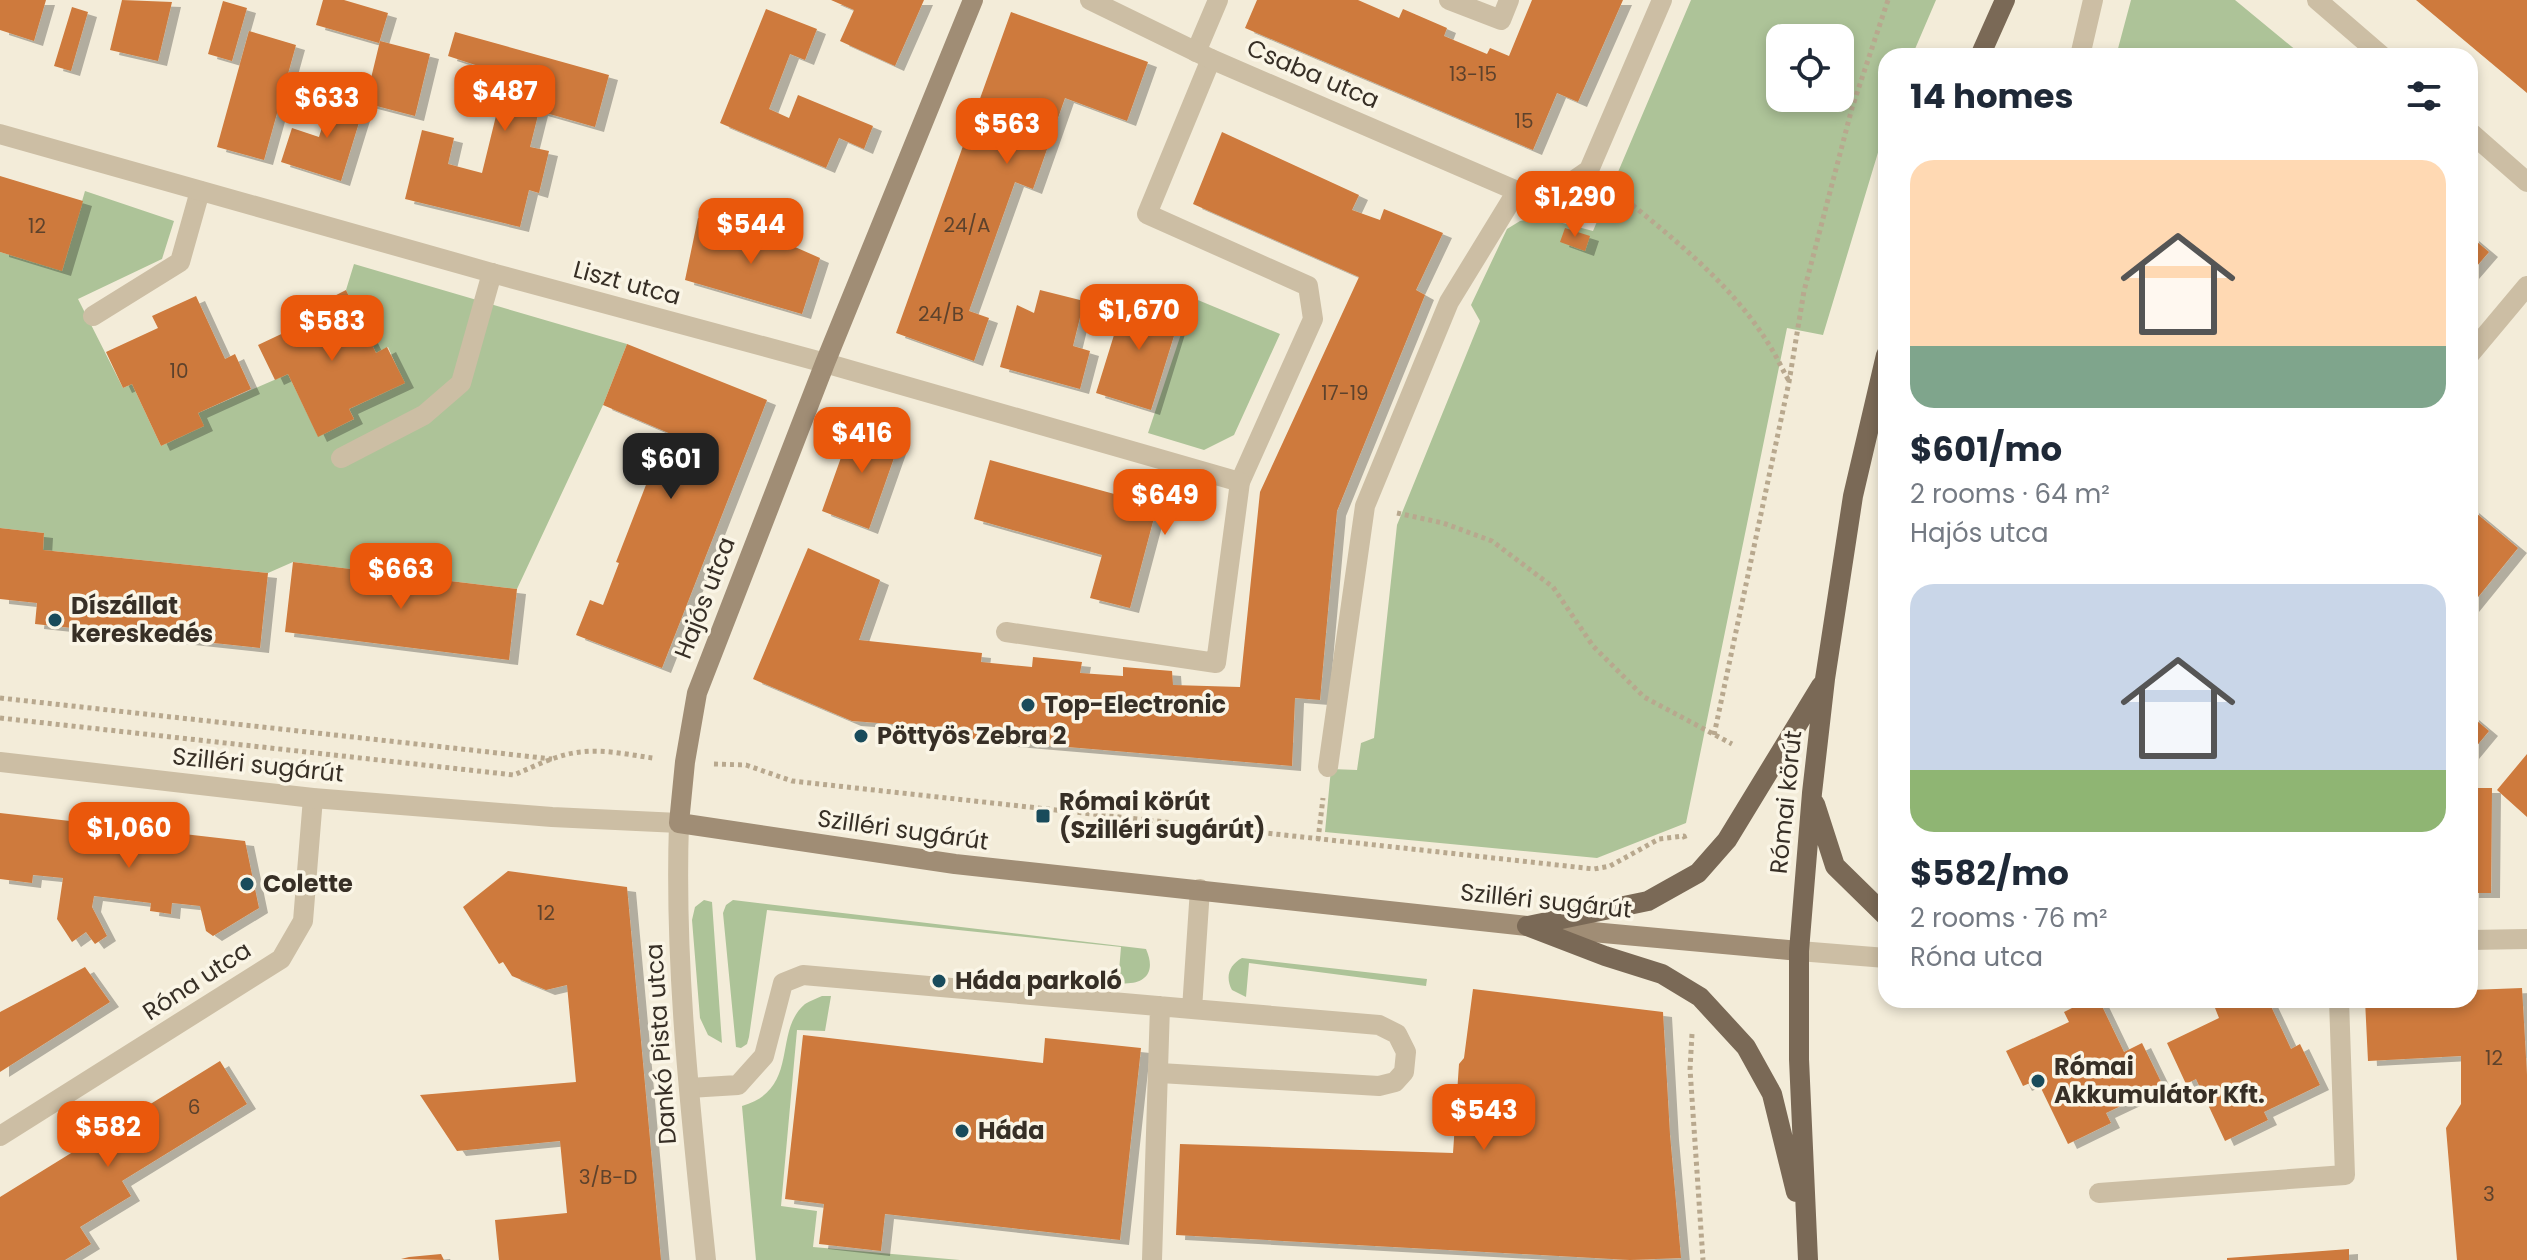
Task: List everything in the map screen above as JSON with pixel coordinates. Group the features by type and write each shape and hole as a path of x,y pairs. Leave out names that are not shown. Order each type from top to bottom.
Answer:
{"main road":[{"name":"Hajós utca","path":"679,823 685,762 697,693 825,363 973,0"},
{"path":"1984,48 2005,0"},
{"name":"Római körút","path":"1808,1260 1799,1059 1799,951 1825,679 1853,496 1878,389"},
{"path":"1527,926 1648,901 1698,873 1727,840 1825,679"},
{"path":"1812,793 1835,866 1878,908"},
{"name":"Szilléri sugárút","path":"679,823 955,864 1527,926 1799,951"},
{"path":"1527,926 1662,974 1700,997 1737,1037 1746,1047 1772,1094 1806,1235"}],"street":[{"name":"Csaba utca","path":"1090,0 1204,56 1517,191"},
{"path":"1006,632 1216,663 1240,482 1313,319 1308,286 1147,214 1204,56 1218,0"},
{"path":"1449,0 1501,20 1509,0"},
{"path":"1328,767 1365,506 1449,302 1517,191 1557,192 1589,170 1662,0"},
{"path":"2082,48 2093,0"},
{"path":"2317,0 2373,48"},
{"name":"Liszt utca","path":"0,134 825,363 1240,482"},
{"path":"2478,139 2527,182"},
{"path":"93,316 180,262 200,191"},
{"path":"341,458 424,415 461,383 492,273"},
{"path":"2478,344 2527,286"},
{"name":"Szilléri sugárút","path":"0,762 313,798 552,817 679,823"},
{"name":"Róna utca","path":"0,1136 281,959 303,921 313,798"},
{"name":"Dankó Pista utca","path":"679,823 676,883 689,1088 706,1260"},
{"path":"1192,1009 1200,889"},
{"path":"2478,940 2527,939"},
{"path":"1799,951 1878,957"},
{"path":"689,1088 738,1085 764,1056 783,983 803,975 1379,1025 1397,1034 1406,1052 1404,1072 1395,1082 1379,1086 1160,1073"},
{"path":"1152,1260 1160,1006"},
{"path":"2099,1193 2345,1175 2339,1008"}],"path":[{"path":"1714,735 1789,382 1804,291 1852,108 1888,0"},
{"path":"1589,170 1684,247 1740,306 1768,342 1789,382"},
{"path":"1365,506 1443,523 1492,541 1553,587 1593,646 1644,697 1732,744"},
{"path":"0,698 553,759 514,775 0,718"},
{"path":"1318,840 1328,767"}],"green space":[{"path":"1691,0 1936,0 1915,48 1878,48 1878,153 1823,335 1787,328 1686,823 1597,858 1325,832 1331,769 1357,770 1361,743 1374,738 1397,525 1480,321 1471,305 1507,229 1520,221 1540,217 1593,231"},
{"path":"2131,0 2235,0 2293,48 2118,48"},
{"path":"85,191 174,221 162,259 78,299 123,388 132,384 161,446 203,426 198,413 288,374 318,436 354,419 349,409 404,383 388,347 376,353 346,290 354,264 627,344 603,405 517,589 293,562 268,573 43,550 44,533 0,528 0,252 62,270"},
{"path":"1193,298 1280,334 1234,435 1204,450 1148,433"},
{"path":"704,900 712,902 722,1043 708,1035 700,1018 692,920 695,907"},
{"path":"733,900 1146,949 1149,972 1141,980 1118,983 1121,947 767,910 749,1037 747,1044 741,1048 736,1047 723,913 726,905"},
{"path":"1242,958 1427,979 1426,986 1249,963 1246,997 1232,990 1229,980 1231,968"},
{"path":"822,996 831,996 825,1031 797,1030 781,1206 817,1211 813,1247 960,1260 756,1260 742,1106 760,1098 772,1087 779,1074 795,1016 805,1004"}],"building":[{"path":"0,0 46,0 34,41 0,30"},
{"path":"122,0 172,2 158,61 110,50"},
{"path":"323,0 344,0 388,13 379,43 316,25"},
{"path":"831,0 924,0 895,66 840,41 854,10"},
{"path":"1257,0 1358,0 1399,18 1403,9 1447,28 1444,36 1487,54 1490,48 1509,56 1532,0 1623,0 1578,102 1557,93 1533,150 1245,28"},
{"path":"2416,0 2527,0 2527,93 2478,52 2478,48 2473,48"},
{"path":"223,1 247,8 232,61 208,54"},
{"path":"72,7 88,12 71,71 54,66"},
{"path":"766,9 817,29 805,60 790,54 769,109 789,118 798,95 873,126 864,149 839,138 826,168 720,123"},
{"path":"1011,12 1148,62 1127,121 1065,98 1033,189 1015,182 969,311 989,318 974,361 896,333"},
{"path":"249,31 296,45 264,160 217,147"},
{"path":"455,32 609,75 595,127 539,111 530,147 549,151 539,193 529,190 520,227 405,199 422,130 454,138 448,164 482,173 506,75 448,56"},
{"path":"380,41 430,54 415,116 365,103"},
{"path":"333,92 365,103 341,181 281,162 292,128 319,137"},
{"path":"1222,132 1359,195 1352,210 1380,220 1384,209 1443,233 1416,290 1425,295 1337,511 1320,700 1295,698 1292,766 972,739 973,730 852,721 753,679 808,548 880,580 859,640 982,653 981,662 1032,667 1033,657 1082,662 1080,673 1123,676 1123,667 1172,671 1173,685 1240,687 1260,492 1359,277 1193,204"},
{"path":"0,176 83,201 62,271 0,252"},
{"path":"698,218 746,225 745,236 769,243 770,236 820,258 802,314 685,280"},
{"path":"1565,228 1590,236 1585,251 1560,242"},
{"path":"2478,243 2489,252 2478,265"},
{"path":"346,290 376,353 387,347 405,383 349,409 354,419 318,437 288,374 275,380 258,345 311,320 307,310"},
{"path":"1040,290 1084,301 1073,346 1090,351 1080,389 1000,367 1017,305 1034,313"},
{"path":"1127,293 1182,310 1151,410 1096,393"},
{"path":"196,296 225,359 235,354 251,389 198,413 204,426 161,446 132,384 123,388 106,352 158,328 152,316"},
{"path":"627,344 767,400 662,668 576,635 590,600 603,605 651,472 677,482 692,443 603,405"},
{"path":"854,421 901,438 869,529 822,511"},
{"path":"990,460 1118,495 1116,503 1155,514 1130,608 1090,598 1102,555 974,519"},
{"path":"2478,515 2518,548 2478,597"},
{"path":"0,528 44,533 43,550 268,573 260,648 35,624 37,603 0,599"},
{"path":"293,562 517,589 509,660 285,632"},
{"path":"2478,722 2489,731 2478,744"},
{"path":"2527,754 2527,817 2497,790"},
{"path":"2478,788 2492,788 2491,893 2478,893"},
{"path":"0,813 245,841 259,908 213,936 206,931 200,906 172,903 171,914 150,911 151,903 94,896 92,907 107,936 95,944 86,932 72,942 57,919 63,878 33,875 32,883 0,879"},
{"path":"508,871 627,887 661,1260 499,1260 495,1220 567,1213 560,1141 457,1151 420,1095 576,1082 567,985 546,990 512,976 503,962 499,964 463,907"},
{"path":"85,967 110,1002 0,1072 0,1012"},
{"path":"2522,988 2527,1075 2527,1260 2457,1260 2446,1128 2461,1104 2461,1056 2368,1061 2365,1008 2478,1008 2478,990"},
{"path":"1473,989 1663,1012 1681,1258 1630,1260 1176,1235 1180,1144 1453,1153 1459,1064 1464,1058"},
{"path":"2072,1008 2103,1008 2124,1052 2142,1043 2163,1086 2106,1113 2111,1123 2068,1144 2037,1080 2023,1086 2006,1051 2069,1022 2064,1012"},
{"path":"2215,1008 2272,1008 2291,1049 2300,1044 2320,1085 2264,1112 2268,1120 2225,1141 2196,1079 2186,1084 2167,1043 2219,1018"},
{"name":"Háda","path":"803,1035 1043,1063 1045,1038 1141,1048 1120,1240 885,1214 881,1251 819,1244 824,1204 785,1199"},
{"path":"220,1061 247,1104 122,1181 131,1196 80,1227 91,1244 65,1260 0,1260 0,1197"},
{"path":"2349,1249 2349,1260 2227,1260 2227,1258"},
{"path":"441,1254 444,1260 401,1259 409,1257"}],"place":[{"name":"Díszállat kereskedés","path":"55,620"},
{"name":"Top-Electronic","path":"1028,705"},
{"name":"Pöttyös Zebra 2","path":"861,736"},
{"name":"Római körút (Szilléri sugárút)","path":"1043,816"},
{"name":"Colette","path":"247,884"},
{"name":"Háda parkoló","path":"939,981"},
{"name":"Római Akkumulátor Kft.","path":"2038,1081"},
{"name":"Háda","path":"962,1131"}]}
